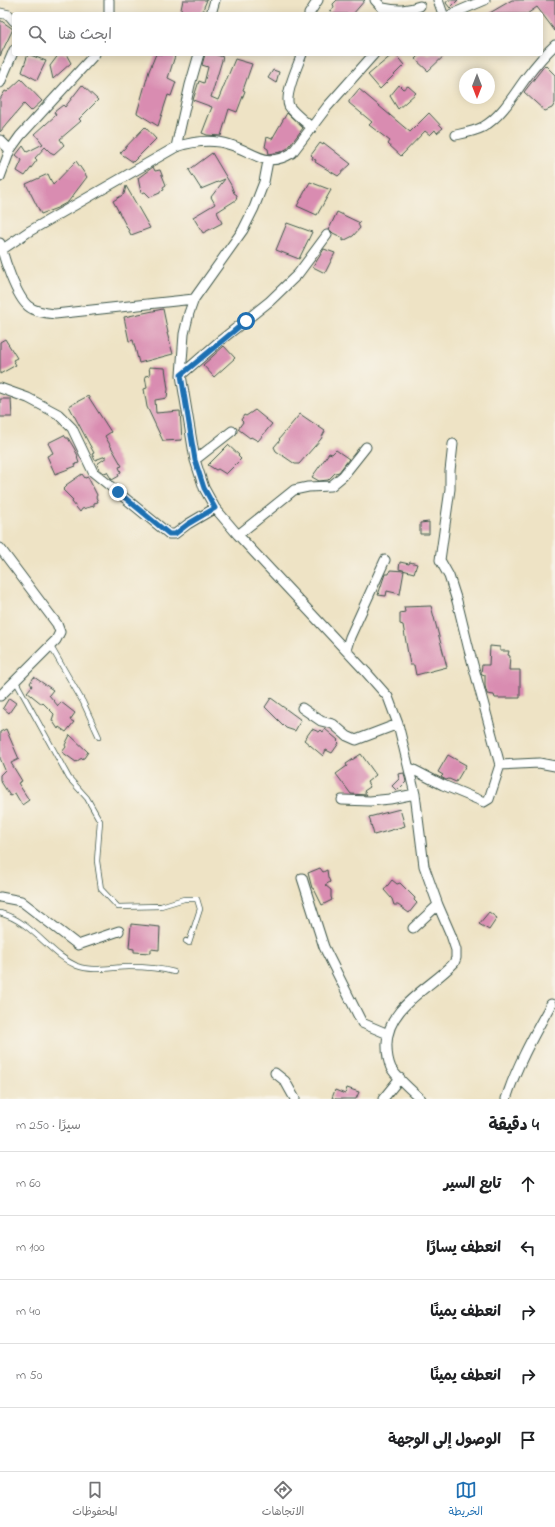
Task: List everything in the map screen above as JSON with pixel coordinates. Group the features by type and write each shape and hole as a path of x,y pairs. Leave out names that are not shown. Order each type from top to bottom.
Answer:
{"street":[{"path":"109,0 109,12"},
{"path":"212,12 215,0"},
{"path":"310,12 318,0"},
{"path":"374,0 385,11 404,10 424,3"},
{"path":"438,0 442,12"},
{"path":"457,12 485,0"},
{"path":"415,12 424,3"},
{"path":"0,13 9,15 12,19"},
{"path":"456,135 480,128 494,118 505,107 541,58 555,45"},
{"path":"0,83 12,55"},
{"path":"0,177 10,150 20,136 93,56"},
{"path":"176,146 198,56"},
{"path":"301,56 290,89 288,102 290,107 312,128"},
{"path":"194,299 55,314 38,311 28,307 23,299 7,267 1,248 176,146 195,142 212,141 230,144 268,161 292,153 327,107 372,56"},
{"path":"0,140 10,150"},
{"path":"268,161 264,182 254,208 243,230 194,299 184,334 181,375 195,460 204,488 215,508 238,535 388,697 398,724 410,768 415,794 424,866 456,950 456,958 454,963 401,1010 394,1020 388,1034 387,1055 392,1068 421,1099"},
{"path":"181,375 221,340 270,301 298,274 327,235"},
{"path":"0,388 28,398 58,414 72,428 93,472 169,534 175,534 188,524 215,508"},
{"path":"195,460 232,431"},
{"path":"410,768 443,785 484,802 490,799 500,765 457,601 449,576 440,560 450,489 453,444"},
{"path":"238,535 294,490 308,487 332,486 343,476 366,447"},
{"path":"0,548 57,624 60,632 56,640 0,695"},
{"path":"346,650 350,637 385,560"},
{"path":"302,708 321,721 333,724 347,736 356,740 398,724"},
{"path":"500,765 539,764 555,766"},
{"path":"342,800 370,801 415,794"},
{"path":"302,878 324,947 362,1022 388,1034"},
{"path":"0,897 21,901 78,945 119,931"},
{"path":"413,928 438,905"},
{"path":"506,1099 513,1077 551,1004"},
{"path":"275,1073 285,1082 295,1099"},
{"path":"383,1099 400,1078"}],"lane":[{"path":"50,645 83,702 99,737"},
{"path":"15,680 69,778 87,798 100,821 97,861 101,889 118,906 161,906 184,899 197,900 200,909 189,943 186,941"},
{"path":"0,912 22,923 54,951 77,966 88,968 129,967 174,972"}],"building":[{"path":"183,0 207,0 202,12 180,12"},
{"path":"337,0 365,0 355,12 330,12 334,7 333,4"},
{"path":"448,0 458,0 450,8 446,3"},
{"path":"512,0 555,0 555,31 543,15 543,12 541,12 537,7 530,12 491,12"},
{"path":"0,20 12,28 12,31 0,56"},
{"path":"27,56 33,56 46,61 37,80 22,72"},
{"path":"58,56 67,56 71,63 53,79 50,66"},
{"path":"155,56 175,56 168,78 176,82 171,96 168,95 158,126 137,113 149,71"},
{"path":"204,56 223,57 211,97 218,100 235,59 252,64 243,90 245,91 237,112 229,109 221,136 202,133 212,107 193,100 199,81 204,83 208,67 202,65"},
{"path":"391,56 397,56 404,65 380,89 368,75"},
{"path":"418,56 444,56 428,71 415,59"},
{"path":"545,65 555,75 555,103 552,108 545,111 524,92"},
{"path":"273,70 279,72 276,83 268,78"},
{"path":"21,79 42,101 31,111 24,104 0,132 0,99 5,91 7,92"},
{"path":"82,85 98,100 79,119 81,121 60,139 64,145 54,154 45,147 35,158 37,160 25,176 17,171 22,160 16,155 23,146 27,152 43,144 35,134 56,115 54,112 63,105 65,107"},
{"path":"399,85 403,89 408,86 416,93 398,109 390,96"},
{"path":"359,89 410,132 429,113 443,128 437,133 435,130 430,135 425,131 401,156 388,144 390,141 369,125 372,122 349,103"},
{"path":"287,113 303,128 288,148 281,152 269,154 268,149 265,147 267,137 272,139"},
{"path":"145,127 156,139 133,162 120,153"},
{"path":"320,143 323,145 324,143 351,164 338,176 315,162 316,160 312,159 313,157 311,155"},
{"path":"212,153 231,185 234,193 237,195 236,200 217,212 222,223 203,233 193,217 215,204 211,197 225,179 201,189 189,170"},
{"path":"76,161 87,177 68,202 41,214 26,184 48,174 53,185"},
{"path":"153,167 155,171 160,170 166,185 163,187 164,190 160,191 160,193 150,197 145,192 141,193 138,178"},
{"path":"310,182 331,190 317,215 297,206"},
{"path":"126,186 150,228 131,235 113,201 124,194"},
{"path":"337,212 360,223 358,224 360,228 353,236 343,241 343,238 333,233 329,229"},
{"path":"287,223 312,232 299,259 276,250"},
{"path":"324,249 335,253 325,273 313,267"},
{"path":"163,309 167,333 173,354 139,363 133,340 129,341 124,317"},
{"path":"5,339 17,358 13,360 16,365 0,374 0,342"},
{"path":"224,346 235,358 214,377 203,365"},
{"path":"149,367 165,368 168,389 167,398 155,400 156,413 180,411 182,440 163,441 147,407 144,389 147,388 145,376 150,375"},
{"path":"88,396 111,432 105,436 122,466 119,467 121,472 118,474 119,476 112,480 107,472 104,473 99,469 97,464 107,457 106,456 95,460 92,454 94,453 69,406"},
{"path":"0,399 11,399 12,417 0,417"},
{"path":"255,410 272,424 258,441 251,437 250,438 238,429 243,422 241,420 244,415 246,416"},
{"path":"300,414 325,431 321,439 299,464 295,464 276,451 274,447"},
{"path":"64,435 68,438 74,448 78,456 79,463 75,464 76,466 55,474 47,456 53,453 48,443"},
{"path":"228,445 239,455 238,456 241,459 226,474 208,465"},
{"path":"336,450 349,459 339,472 335,473 328,480 319,481 312,477 329,453 332,454"},
{"path":"82,474 85,478 88,477 97,495 96,497 98,502 94,503 94,506 82,509 80,512 72,502 73,500 63,490 67,486 66,485"},
{"path":"429,522 429,534 420,534 420,523"},
{"path":"400,562 417,564 414,573 399,569"},
{"path":"390,570 404,571 400,594 387,591 386,596 378,595 385,574 389,574"},
{"path":"431,606 447,667 416,675 414,665 410,665 403,625 400,624 400,613 405,612 404,607"},
{"path":"490,646 500,647 500,651 509,651 509,670 520,670 520,698 495,698 494,695 487,694 485,675 481,673 482,665 489,665"},
{"path":"34,677 53,690 49,695 58,706 61,702 75,713 70,720 74,722 66,732 59,727 58,729 52,720 54,714 42,702 42,704 27,692 32,686 30,683"},
{"path":"9,698 16,703 9,713 3,708"},
{"path":"271,698 301,720 295,731 286,728 265,707"},
{"path":"6,729 19,759 11,763 22,781 18,783 29,800 22,805 15,793 10,796 0,780 0,775 5,770 0,758 0,732"},
{"path":"312,729 319,732 321,730 323,732 325,729 338,740 337,741 339,743 332,753 326,750 323,756 304,740"},
{"path":"70,735 88,752 84,758 76,762 62,752 66,747 65,745"},
{"path":"361,754 376,775 367,782 370,787 364,791 367,795 351,794 336,774 347,766 346,764"},
{"path":"448,755 466,765 456,782 449,779 446,780 441,777 443,775 438,772"},
{"path":"404,773 406,782 397,791 392,786 399,779 398,774"},
{"path":"400,809 405,826 374,835 369,817"},
{"path":"320,868 323,872 327,870 330,882 325,885 331,890 332,900 322,905 314,889 312,888 308,873"},
{"path":"392,880 397,884 400,883 415,898 414,900 417,903 409,913 398,905 394,905 392,899 384,890"},
{"path":"489,912 497,918 489,930 479,924"},
{"path":"131,924 160,927 159,950 151,949 151,953 134,952 134,949 129,948"},
{"path":"347,1088 359,1092 356,1099 332,1098 335,1090 345,1094"}],"route":[{"path":"118,492 169,534 175,534 188,524 215,508 204,488 195,460 181,375 221,340 246,321"}]}
